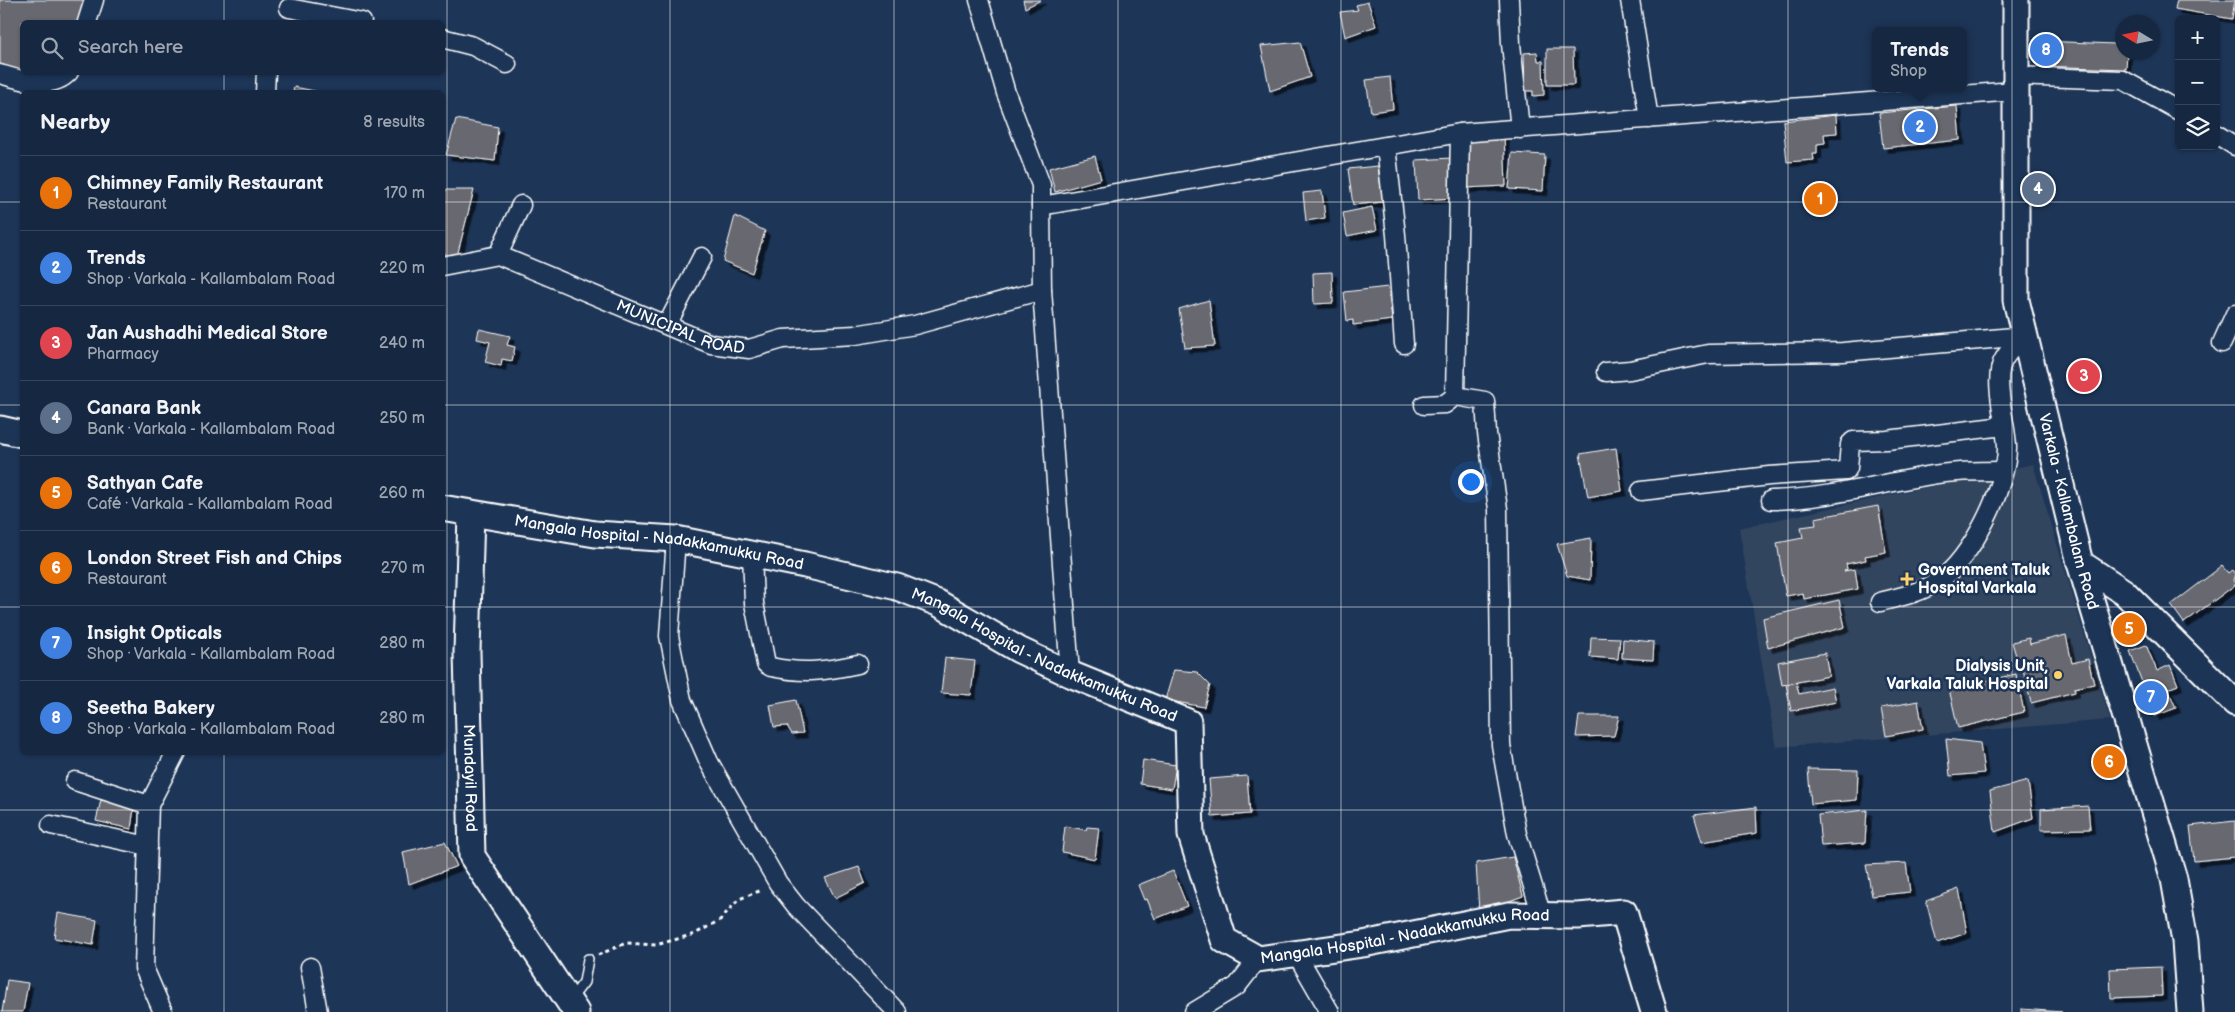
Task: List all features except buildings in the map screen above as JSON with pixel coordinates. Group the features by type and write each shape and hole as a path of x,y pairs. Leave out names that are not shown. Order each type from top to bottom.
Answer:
{"main road":[{"name":"Varkala - Kallambalam Road","path":"2016,0 2016,300 2094,625 2174,879 2185,942 2190,1012"},
{"path":"0,429 20,434"},
{"name":"Mangala Hospital - Nadakkamukku Road","path":"445,509 595,534 676,539 888,584 938,603 1019,650 1070,674 1188,722 1191,835 1224,940 1258,959 1363,944 1509,916 1624,912 1654,1012"},
{"name":"Mundayil Road","path":"471,513 466,652 472,856 572,1007"},
{"path":"2080,563 2124,592 2235,703"}],"street":[{"path":"88,20 94,0"},
{"path":"979,0 1006,93 1041,185 1042,290 1070,674"},
{"path":"1510,0 1511,44 1520,129"},
{"path":"1630,0 1649,119"},
{"path":"289,10 350,20"},
{"path":"445,39 473,46 507,64"},
{"path":"0,74 28,81 52,82 62,79 66,75"},
{"path":"265,90 266,75"},
{"path":"1967,88 2015,83 2123,80 2175,110"},
{"path":"1041,206 1460,134 1649,119 1924,92"},
{"path":"1424,406 1446,404 1455,396 1460,134"},
{"path":"2220,137 2235,146"},
{"path":"1386,146 1396,235 1404,344"},
{"path":"445,265 498,255 521,205"},
{"name":"MUNICIPAL ROAD","path":"498,255 711,344 749,349 783,339 855,335 914,325 1042,290"},
{"path":"667,325 702,258"},
{"path":"2222,343 2235,314"},
{"path":"1606,372 1630,370 1708,354 1842,352 2024,336"},
{"path":"1880,602 1919,590 1943,578 1968,549 1985,520 1996,498 2007,447 1999,386 2003,360 2024,336"},
{"path":"1455,396 1485,401 1487,433 1498,509 1501,745 1517,834 1542,916"},
{"path":"1641,491 1769,476 1846,471 1848,468 1850,444 1853,441 1887,440 2004,426"},
{"path":"1771,500 1798,500 1828,496 1927,476 1964,471 2003,471"},
{"path":"676,539 669,636 682,700 709,762 778,884 897,1012"},
{"path":"752,554 754,603 766,664 785,670 805,672 827,671 858,664"},
{"path":"163,1012 144,968 149,806 174,755"},
{"path":"75,781 149,806"},
{"path":"51,825 148,846"},
{"path":"1296,953 1330,1012"},
{"path":"1194,1012 1237,986 1258,959"},
{"path":"310,967 318,1012"}],"lane":[{"path":"572,1007 584,982 588,959"}],"path":[{"path":"588,959 626,942 656,945 695,934 720,920 739,899 778,884"}],"shaded area":[{"name":"Government Taluk Hospital Varkala","path":"2033,464 2110,720 1776,747 1739,528"}],"place":[{"name":"Seetha Bakery","path":"2046,50"},
{"name":"Trends","path":"1920,127"},
{"name":"Canara Bank","path":"2038,189"},
{"name":"Chimney Family Restaurant","path":"1820,199"},
{"name":"Jan Aushadhi Medical Store","path":"2084,376"},
{"name":"Government Taluk Hospital Varkala","path":"1907,579"},
{"name":"Sathyan Cafe","path":"2129,629"},
{"name":"Dialysis Unit, Varkala Taluk Hospital","path":"2058,675"},
{"name":"Insight Opticals","path":"2151,697"},
{"name":"London Street Fish and Chips","path":"2109,762"}]}
